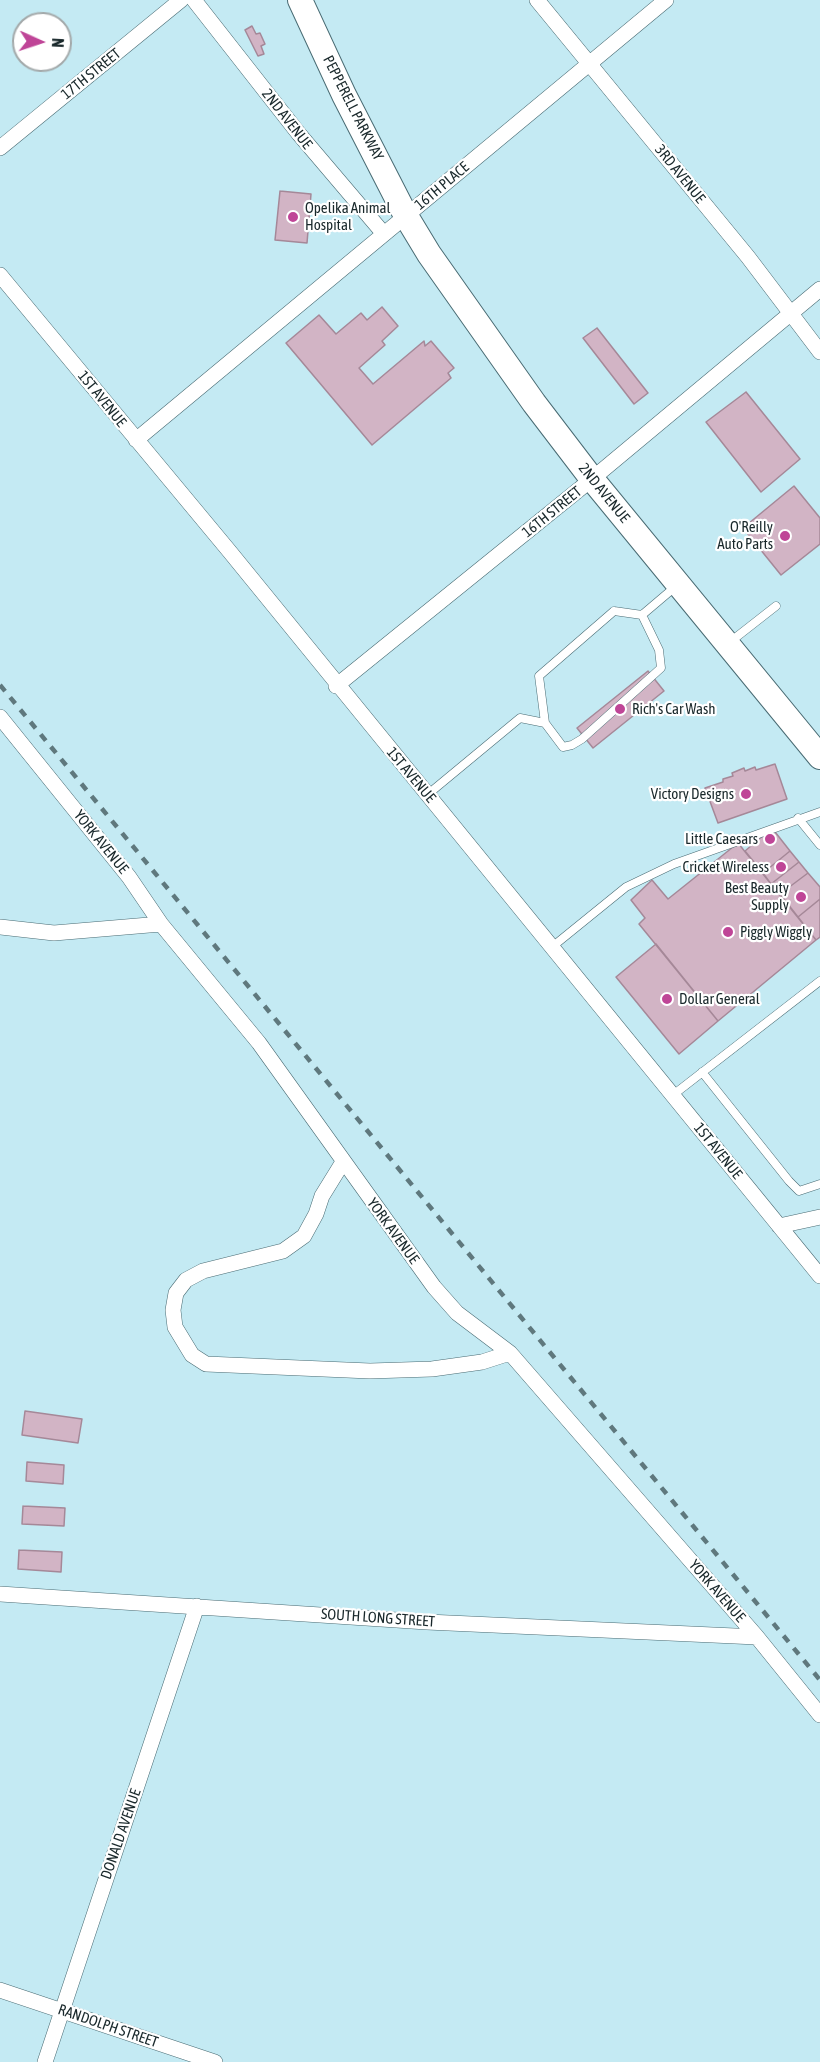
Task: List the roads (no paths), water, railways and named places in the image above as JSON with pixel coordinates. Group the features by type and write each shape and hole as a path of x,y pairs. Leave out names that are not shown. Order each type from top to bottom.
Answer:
{"main road":[{"name":"PEPPERELL PARKWAY","path":"300,0 344,95 406,216"},
{"name":"2ND AVENUE","path":"406,216 429,254 501,357 592,479 820,757"}],"street":[{"name":"17TH STREET","path":"0,148 182,0"},
{"name":"2ND AVENUE","path":"194,0 299,134 384,234"},
{"name":"3RD AVENUE","path":"537,0 792,313 820,352"},
{"name":"16TH PLACE","path":"136,441 666,0"},
{"name":"1ST AVENUE","path":"0,275 230,552 336,686 820,1276"},
{"name":"16TH STREET","path":"336,686 592,479 820,289"},
{"name":"YORK AVENUE","path":"0,717 129,877 161,924 259,1043 434,1287 458,1313 510,1353 757,1638 820,1715"},
{"path":"0,927 54,933 161,924"},
{"path":"343,1162 322,1196 316,1214 304,1236 283,1251 203,1271 186,1280 176,1293 173,1310 175,1327 192,1355 206,1364 370,1371 432,1369 482,1362 510,1353"},
{"path":"779,1226 820,1216"},
{"name":"SOUTH LONG STREET","path":"0,1594 427,1622 757,1638"},
{"name":"DONALD AVENUE","path":"45,2062 197,1606"},
{"name":"RANDOLPH STREET","path":"0,1990 215,2062"}],"lane":[{"path":"642,615 659,650 661,668 572,746 563,747 545,723 539,676 614,611 642,615 678,584"},
{"path":"728,644 776,606"},
{"path":"427,795 520,718 545,723"},
{"path":"552,947 626,887 674,864 820,812"},
{"path":"798,818 820,845"},
{"path":"673,1095 731,1053 820,981"},
{"path":"702,1072 799,1191 820,1184"}],"railway":[{"path":"0,685 820,1680"}],"place":[{"name":"Opelika Animal Hospital","path":"293,217"},
{"name":"O'Reilly Auto Parts","path":"785,536"},
{"name":"Rich's Car Wash","path":"620,709"},
{"name":"Victory Designs","path":"746,794"},
{"name":"Little Caesars","path":"770,839"},
{"name":"Cricket Wireless","path":"781,867"},
{"name":"Best Beauty Supply","path":"801,897"},
{"name":"Piggly Wiggly","path":"728,932"},
{"name":"Dollar General","path":"667,999"}]}
